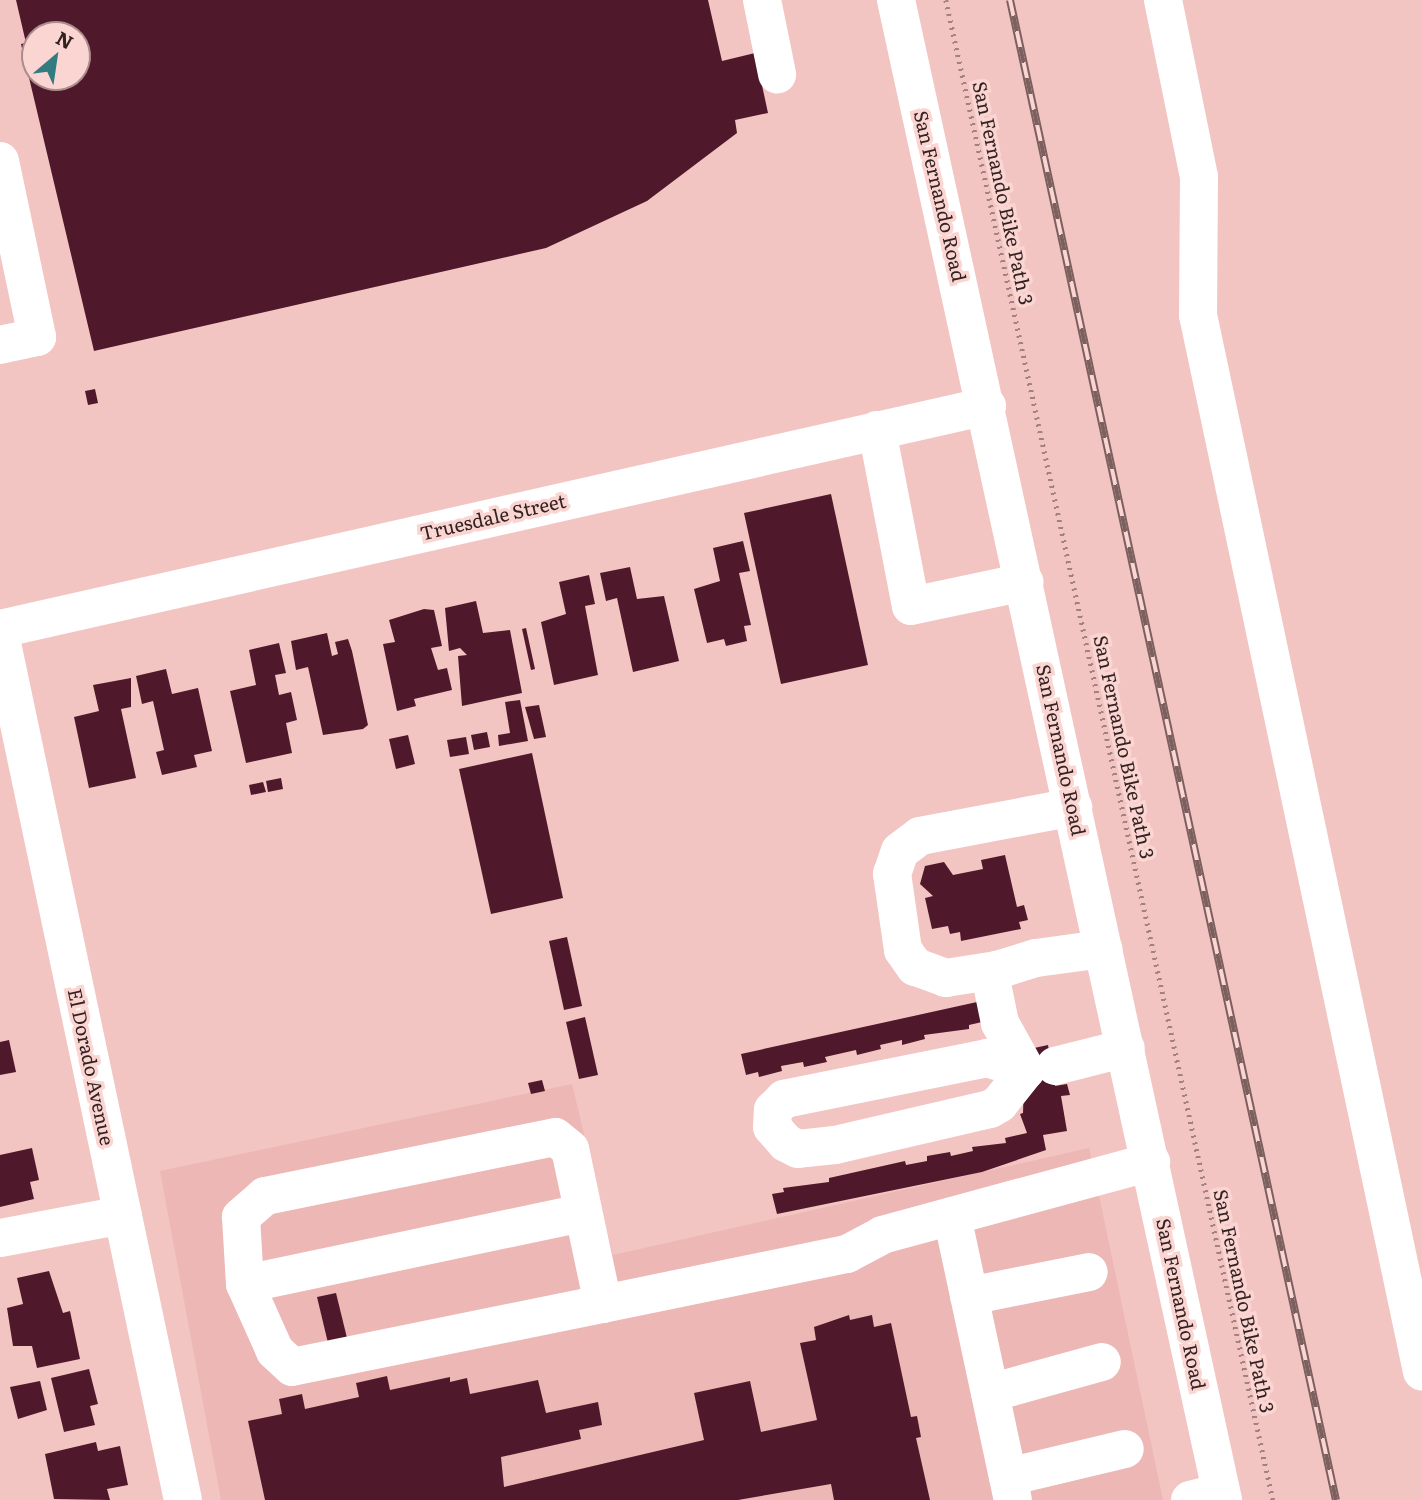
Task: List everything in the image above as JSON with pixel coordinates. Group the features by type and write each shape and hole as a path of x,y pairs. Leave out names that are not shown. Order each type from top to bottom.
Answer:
{"street":[{"path":"762,0 776,74"},
{"name":"San Fernando Road","path":"896,0 1126,1048 1150,1162 1212,1497"},
{"path":"1164,0 1199,177 1198,315 1422,1372"},
{"path":"0,161 37,337 0,345"},
{"name":"Truesdale Street","path":"0,631 987,406"},
{"path":"877,430 911,606 1025,582"},
{"name":"El Dorado Avenue","path":"0,631 183,1500"},
{"path":"1073,807 920,836 900,851 892,874 903,950 915,967 946,978 998,970 1036,958 1103,949"},
{"path":"998,970 991,979 993,1002 1011,1050 1040,1068"},
{"path":"1040,1068 990,1109 835,1145 798,1149 786,1143 772,1127 773,1110 784,1099 956,1061 987,1058 1040,1068 1126,1048"},
{"path":"603,1304 570,1149 555,1137 265,1196 241,1217 245,1284 275,1351 292,1367 603,1304 847,1254 882,1235 1150,1162"},
{"path":"245,1284 583,1213"},
{"path":"0,1238 123,1215"},
{"path":"952,1216 1010,1488 1125,1449"},
{"path":"969,1296 1089,1272"},
{"path":"990,1393 1102,1362"}],"path":[{"name":"San Fernando Bike Path 3","path":"946,0 1273,1500"}],"shaded area":[{"path":"572,1084 613,1255 1089,1148 1163,1500 221,1500 160,1171"}],"building":[{"path":"16,0 708,0 722,61 755,53 768,113 735,120 737,133 647,201 546,248 94,351 32,91 91,91 91,21 21,22"},
{"path":"95,389 98,403 88,405 85,391"},
{"path":"831,494 868,665 781,684 744,513"},
{"path":"743,541 750,571 739,573 751,625 744,626 747,641 726,646 724,639 707,643 694,589 720,581 713,548"},
{"path":"630,567 637,599 664,596 679,661 633,672 617,598 606,601 600,573"},
{"path":"589,575 595,604 585,606 598,675 554,685 541,622 566,614 559,582"},
{"path":"476,601 483,633 510,630 522,693 462,706 458,656 467,655 460,648 449,651 445,608"},
{"path":"424,609 434,610 442,646 431,648 438,670 447,668 452,690 414,699 416,706 397,711 383,644 395,642 389,620"},
{"path":"526,628 535,669 531,670 522,629"},
{"path":"327,633 332,656 338,654 335,642 348,639 368,725 363,729 323,735 308,667 296,670 291,641"},
{"path":"279,643 286,673 275,675 279,695 291,692 297,720 286,723 292,753 246,763 230,691 256,685 249,650"},
{"path":"166,669 172,694 198,688 212,751 194,755 197,767 162,775 156,752 164,750 153,701 142,704 136,676"},
{"path":"131,678 131,707 121,709 136,778 89,788 74,717 99,711 93,685"},
{"path":"520,700 528,741 499,746 498,735 510,733 505,702"},
{"path":"539,705 546,737 534,739 525,707"},
{"path":"487,732 490,747 474,750 471,735"},
{"path":"408,735 415,764 396,769 389,739"},
{"path":"466,737 469,754 450,757 447,740"},
{"path":"532,753 563,898 491,914 459,769"},
{"path":"281,778 283,789 268,792 266,781"},
{"path":"263,782 266,792 251,795 249,785"},
{"path":"1005,855 1017,907 1024,905 1028,920 1019,922 1021,929 961,941 960,932 950,934 948,926 932,929 925,898 933,896 920,884 925,866 944,862 953,875 983,869 981,860"},
{"path":"567,937 582,1006 564,1010 549,941"},
{"path":"977,1002 982,1022 969,1025 969,1029 924,1035 925,1039 902,1045 902,1040 880,1045 881,1049 857,1055 856,1050 825,1057 827,1062 804,1067 803,1062 781,1066 782,1071 759,1077 758,1072 746,1075 741,1054"},
{"path":"585,1017 598,1075 579,1079 566,1022"},
{"path":"9,1040 16,1072 0,1075 0,1042"},
{"path":"1048,1045 1055,1086 1067,1084 1070,1095 1061,1096 1067,1131 1043,1135 1046,1150 982,1172 777,1214 772,1194 784,1192 783,1188 829,1182 829,1178 905,1161 906,1165 927,1161 927,1156 950,1152 951,1156 973,1151 972,1147 1006,1143 1005,1138 1027,1133 1020,1114 1023,1113 1025,1050"},
{"path":"542,1080 545,1091 531,1094 528,1083"},
{"path":"32,1148 39,1180 30,1182 34,1199 0,1207 0,1155"},
{"path":"49,1271 63,1313 70,1311 80,1359 37,1368 32,1346 13,1346 7,1308 23,1304 17,1278"},
{"path":"336,1293 347,1338 328,1343 317,1297"},
{"path":"849,1315 850,1320 872,1315 874,1327 891,1323 911,1417 917,1416 921,1437 916,1438 930,1500 834,1500 831,1484 738,1500 265,1500 248,1421 282,1414 279,1399 302,1394 305,1409 359,1397 356,1383 387,1376 390,1390 450,1377 450,1382 467,1378 470,1394 538,1380 546,1413 598,1402 602,1425 579,1430 581,1439 501,1457 504,1487 704,1440 694,1393 750,1381 761,1432 817,1420 800,1343 816,1340 814,1327"},
{"path":"89,1369 98,1404 90,1406 95,1425 64,1432 51,1378"},
{"path":"40,1381 47,1410 18,1419 10,1387"},
{"path":"96,1442 98,1451 120,1446 128,1485 107,1489 110,1500 54,1499 45,1454"}],"railway":[{"path":"1010,0 1336,1500"}]}
